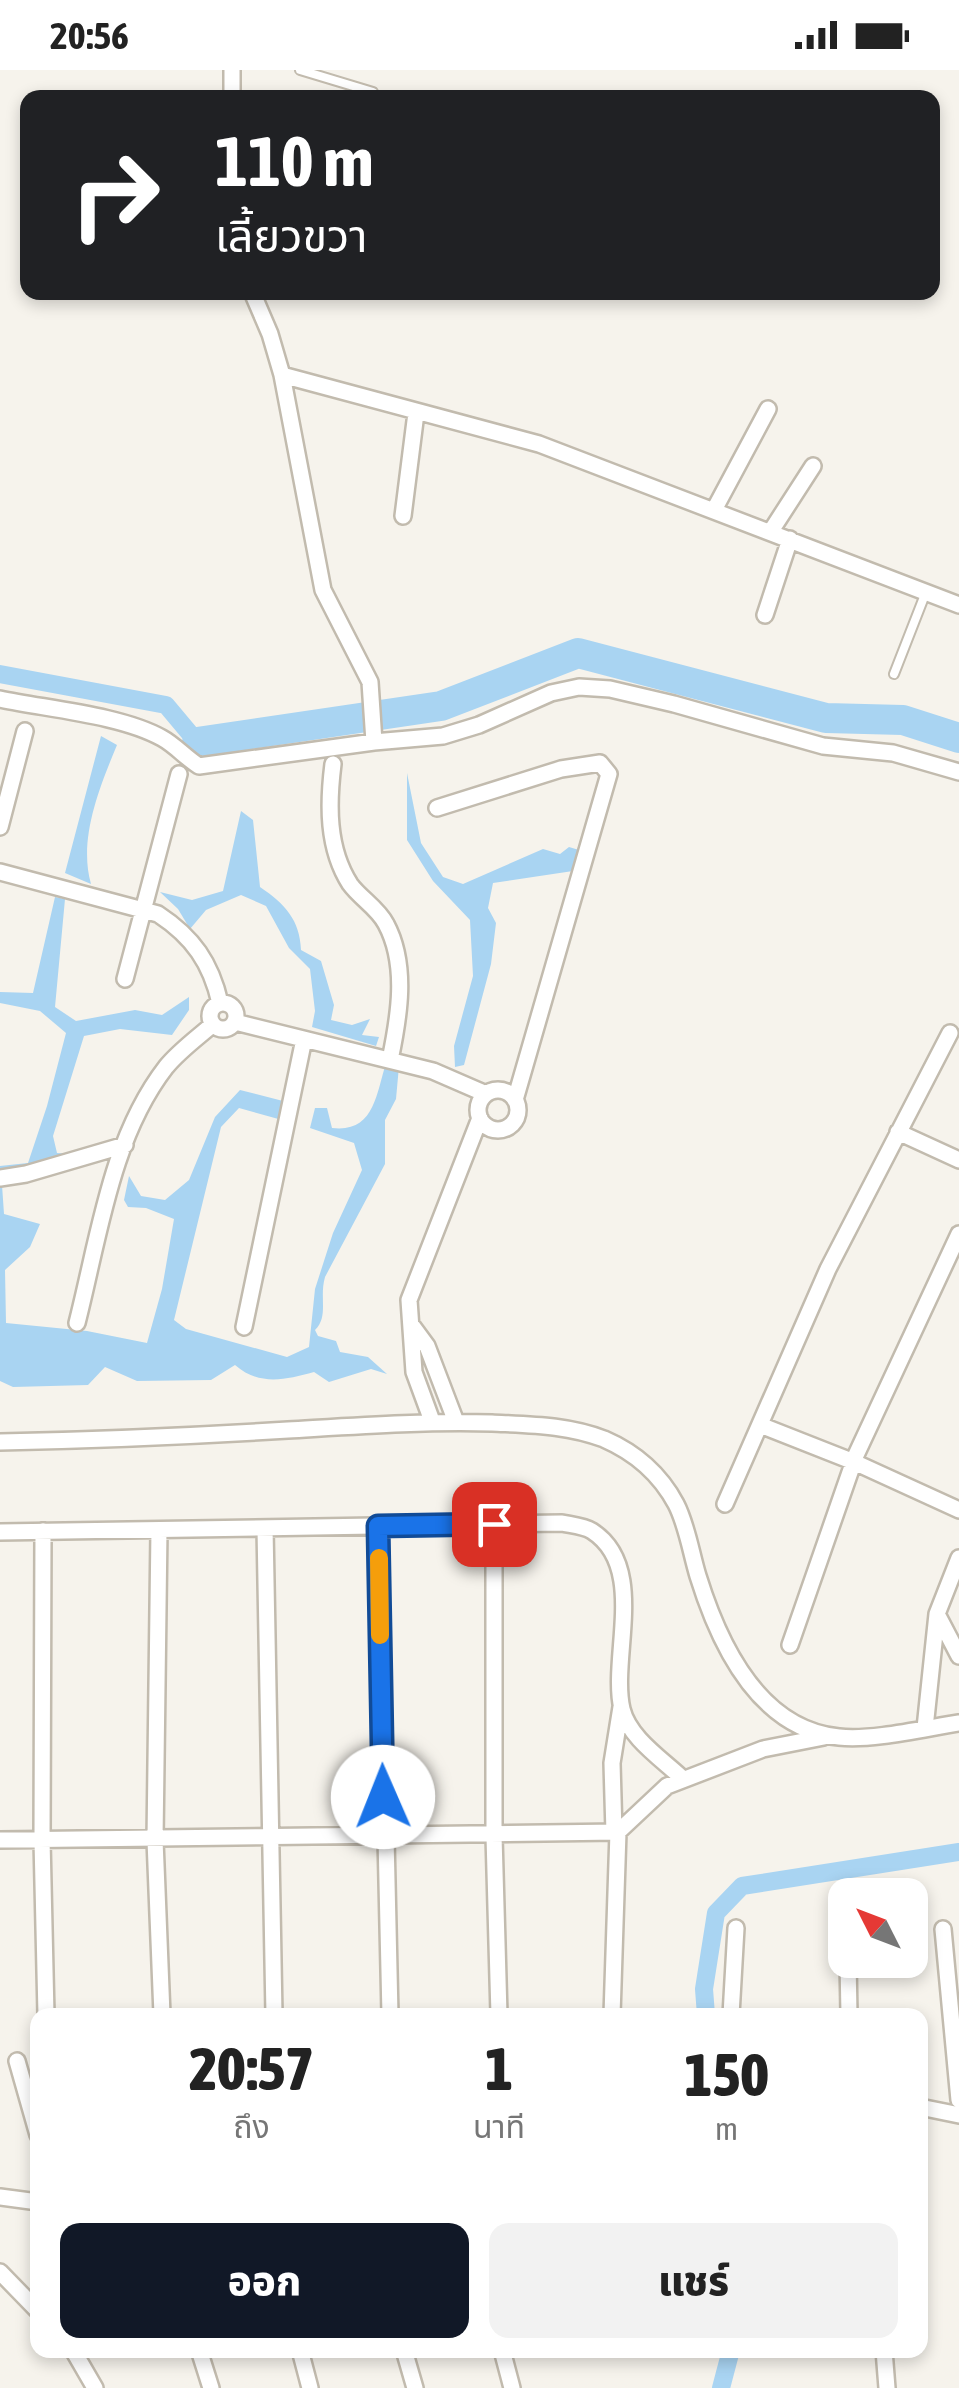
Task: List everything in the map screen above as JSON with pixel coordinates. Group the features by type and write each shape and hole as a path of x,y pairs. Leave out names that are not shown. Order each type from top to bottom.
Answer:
{"street":[{"path":"255,300 282,375 323,590 370,682 374,736"},
{"path":"282,375 539,444 959,605"},
{"path":"714,510 768,410"},
{"path":"402,516 416,413"},
{"path":"771,532 813,466"},
{"path":"765,615 790,539"},
{"path":"0,699 108,720 148,732 163,738 199,766 374,736 444,736 479,725 551,692 579,687 610,689 823,746 894,753 959,772"},
{"path":"0,827 25,731"},
{"path":"333,764 329,798 337,857 351,884 385,922 396,951 400,978 393,1049"},
{"path":"437,808 561,769 600,764 609,774 515,1100 518,1112 508,1128 488,1128 480,1118"},
{"path":"125,979 179,774"},
{"path":"0,872 158,914 180,929 204,956 220,1003"},
{"path":"220,1003 235,1010 235,1022 226,1030 212,1025 210,1011 220,1003"},
{"path":"235,1022 304,1040 393,1049 433,1072 486,1094 505,1092 515,1100"},
{"path":"77,1322 116,1168 146,1095 169,1063 212,1025"},
{"path":"725,1504 828,1268 950,1034"},
{"path":"244,1327 304,1040"},
{"path":"432,1422 414,1372 408,1300 486,1094"},
{"path":"898,1132 959,1160"},
{"path":"0,1178 125,1146"},
{"path":"790,1645 854,1462 959,1234"},
{"path":"411,1324 427,1346 456,1422"},
{"path":"0,1442 134,1440 432,1422 565,1426 608,1441 640,1460 660,1478 678,1506 719,1630 755,1692 780,1716 815,1733 842,1738 959,1723"},
{"path":"760,1426 854,1462 959,1510"},
{"path":"0,1532 562,1523 591,1530 612,1553 623,1586 621,1706 611,1778 616,1832 612,2008"},
{"path":"494,1524 494,1836 499,2008"},
{"path":"378,1526 390,2008"},
{"path":"265,1528 274,2008"},
{"path":"159,1530 155,1840 162,2008"},
{"path":"43,1532 46,2008"},
{"path":"924,1728 937,1614 959,1558"},
{"path":"937,1614 959,1656"},
{"path":"621,1706 629,1728 683,1779"},
{"path":"0,1840 616,1832 666,1786 763,1749 829,1736"},
{"path":"731,2008 736,1928"},
{"path":"943,1928 959,2100"},
{"path":"848,1978 849,2008"},
{"path":"18,2061 30,2105"},
{"path":"928,2109 959,2115"},
{"path":"0,2197 30,2201"},
{"path":"0,2272 30,2303"},
{"path":"78,2358 95,2388"},
{"path":"201,2358 210,2388"},
{"path":"302,2358 310,2388"},
{"path":"406,2358 415,2388"},
{"path":"504,2358 512,2388"},
{"path":"885,2358 888,2388"}],"lane":[{"path":"300,70 366,90"},
{"path":"894,674 926,592"}],"water":[{"path":"101,736 117,745 89,831 91,884 65,873"},
{"path":"407,773 421,843 443,877 463,884 543,849 560,854 569,847 579,850 573,871 493,883 488,908 496,923 491,964 464,1065 455,1067 454,1046 473,976 470,920 433,881 407,840"},
{"path":"241,811 253,820 260,887 290,914 301,950 321,961 334,1005 331,1020 352,1025 370,1019 362,1035 379,1037 376,1046 312,1027 315,1011 310,969 289,948 266,906 241,895 206,910 190,929 178,909 160,892 192,900 223,891"},
{"path":"55,897 65,899 55,1007 76,1021 135,1010 162,1015 189,997 189,1010 172,1035 120,1029 84,1036 53,1136 57,1153 88,1155 7,1176 2,1185 4,1214 40,1224 30,1247 5,1270 6,1323 87,1331 147,1343 162,1289 174,1219 146,1208 128,1207 124,1200 129,1176 141,1196 165,1200 189,1180 215,1117 240,1090 283,1101 282,1120 239,1108 221,1127 174,1320 186,1329 287,1357 309,1347 315,1289 333,1233 362,1170 354,1143 310,1128 315,1108 327,1108 332,1128 357,1124 376,1099 386,1063 399,1066 396,1099 385,1120 385,1164 325,1277 322,1319 315,1330 318,1336 336,1341 340,1352 368,1357 387,1374 371,1369 329,1382 314,1372 263,1379 235,1365 211,1380 137,1381 105,1367 88,1385 13,1387 0,1381 0,1166 28,1163 66,1033 40,1011 0,1003 0,992 33,993"}],"waterway":[{"path":"197,742 441,706 578,653 826,718 903,720 959,738"},
{"path":"0,674 166,705 197,742"},
{"path":"705,2008 704,1989 716,1913 742,1886 959,1852"},
{"path":"721,2388 729,2358"}],"slow traffic":[{"path":"379,1558 380,1635"}],"route":[{"path":"383,1797 378,1526 494,1524"}]}
